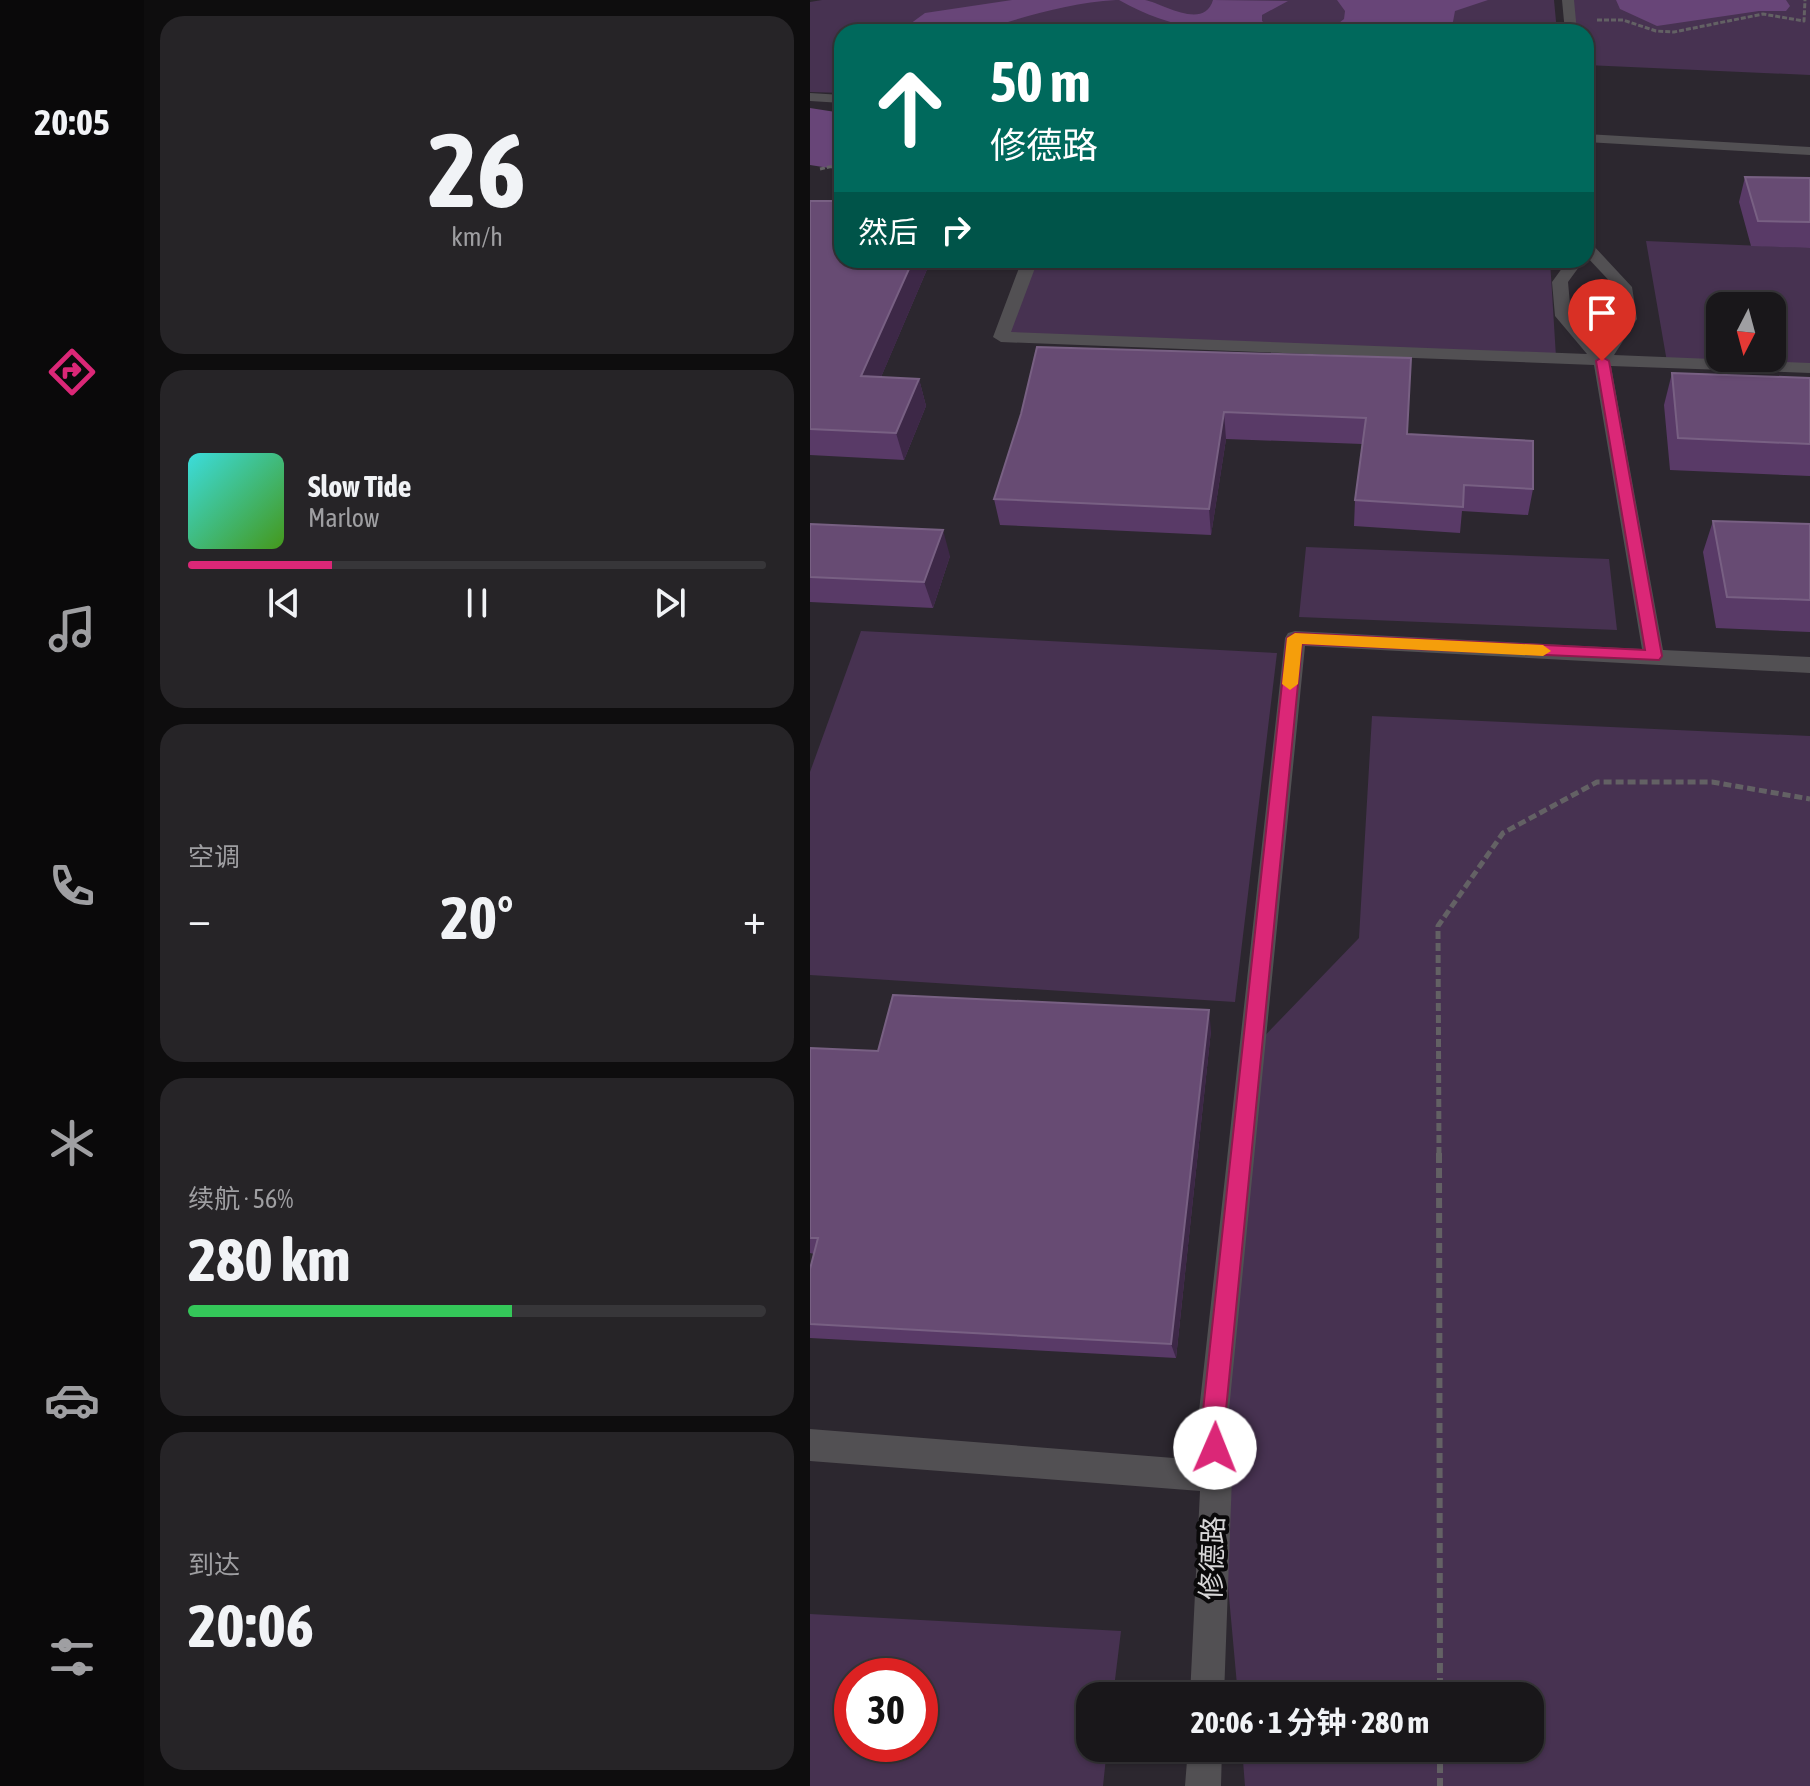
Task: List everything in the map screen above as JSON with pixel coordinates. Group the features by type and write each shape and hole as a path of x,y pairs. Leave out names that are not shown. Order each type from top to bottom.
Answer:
{"street":[{"path":"1568,0 1571,24"},
{"path":"810,97 834,98"},
{"path":"1594,138 1810,151"},
{"path":"1594,255 1624,287 1629,319 1602,361"},
{"path":"1027,268 1001,337 1810,368"},
{"path":"1570,268 1560,282 1563,316 1602,361 1654,656 1810,665"},
{"name":"修德路","path":"1208,1682 1216,1477 1213,1420 1295,638 1654,656"},
{"path":"810,1445 1216,1477"},
{"path":"1203,1786 1204,1762"}],"path":[{"path":"1588,24 1623,20 1656,31 1674,32 1763,14 1804,21 1805,0"},
{"path":"820,169 834,166"},
{"path":"1440,1682 1438,926 1503,833 1597,782 1712,782 1810,799"},
{"path":"1440,1762 1440,1786"}],"shaded area":[{"path":"810,0 1810,0 1810,1786 810,1786"},
{"path":"1012,0 1116,0 1062,8 1002,24 910,24 925,13"},
{"path":"1119,0 1145,0 1192,14 1201,14 1213,0 1288,1 1262,15 1266,24 1177,24"},
{"path":"1337,0 1488,0 1455,11 1453,24 1338,24 1344,19 1345,11"},
{"path":"1554,0 1556,24 834,24 834,93 810,92 810,2"},
{"path":"1568,0 1810,0 1810,75 1594,65 1594,24 1570,24"},
{"path":"1616,0 1786,0 1790,6 1786,11 1759,11 1657,26 1620,9"},
{"path":"810,108 834,112 834,169 810,165"},
{"path":"1646,241 1810,248 1810,368 1786,367 1786,292 1706,292 1706,364 1667,362"},
{"path":"1027,268 1550,268 1556,357 1001,337"},
{"path":"1306,547 1609,559 1617,630 1299,617"},
{"path":"861,631 1277,653 1235,1002 810,975 810,772"},
{"path":"1372,716 1810,736 1810,1786 1245,1786 1243,1762 1544,1762 1544,1682 1237,1682 1213,1420 1251,1050 1359,938"},
{"path":"810,1614 1121,1631 1115,1682 1076,1682 1076,1762 1106,1762 1103,1786 810,1786"}],"building":[{"path":"1745,177 1810,178 1810,222 1758,221"},
{"path":"810,201 834,201 834,268 909,268 861,376 919,379 896,433 810,429"},
{"path":"1037,347 1411,358 1407,434 1533,441 1533,489 1464,485 1463,507 1355,500 1366,418 1224,412 1209,509 994,499 1021,414"},
{"path":"1672,373 1810,378 1810,444 1678,438"},
{"path":"1713,521 1810,524 1810,600 1727,597"},
{"path":"810,524 943,530 924,582 810,577"},
{"path":"893,995 1209,1010 1171,1344 810,1324 810,1269 818,1238 810,1238 810,1048 878,1051"}],"slow traffic":[{"path":"1290,684 1295,638 1543,651"}],"route":[{"path":"1215,1448 1213,1420 1219,1387 1240,1153 1295,638 1654,656 1602,361"}]}
